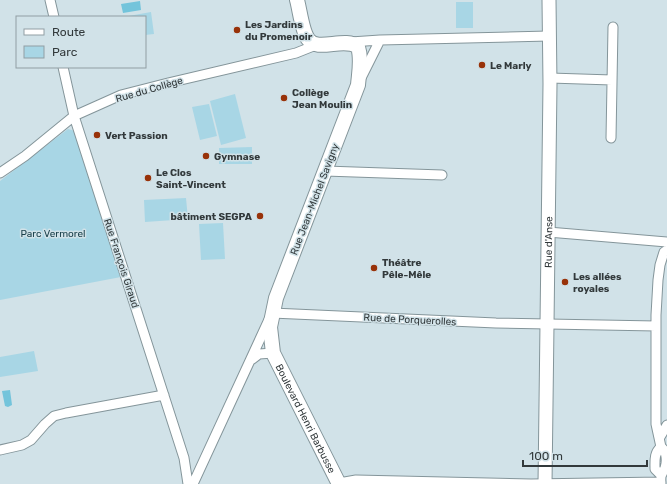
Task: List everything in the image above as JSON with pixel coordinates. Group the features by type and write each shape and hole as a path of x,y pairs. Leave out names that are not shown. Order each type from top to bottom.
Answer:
{"main road":[{"path":"297,0 306,36 310,43 316,45 350,43"},
{"name":"Rue d'Anse","path":"545,484 548,323 550,78 549,0"},
{"name":"Rue Jean-Michel Savigny","path":"272,347 270,328 276,298 358,85 360,56 358,47 350,43"},
{"name":"Boulevard Henri Barbusse","path":"272,347 339,484"}],"street":[{"path":"50,0 54,16"},
{"path":"610,138 613,27"},
{"path":"350,43 380,40 549,36"},
{"name":"Rue Jean-Michel Savigny","path":"358,85 380,40"},
{"name":"Rue du Collège","path":"0,173 25,156 74,116 121,95 296,53 316,45"},
{"name":"Rue François Giraud","path":"63,68 74,116 184,458 188,484"},
{"path":"550,78 612,80"},
{"path":"325,171 442,175"},
{"path":"548,232 621,243 667,242"},
{"path":"339,484 356,480 545,484 661,480 655,469 655,456 657,450 662,447 656,424 656,294 660,265 664,252 667,250"},
{"name":"Rue Jean-Michel Savigny","path":"193,484 272,313"},
{"name":"Rue de Porquerolles","path":"272,313 496,323 656,326"},
{"path":"250,361 272,347"},
{"path":"0,450 22,446 31,440 54,416 164,395"},
{"path":"660,437 667,425"},
{"name":"Rue François Giraud","path":"184,458 193,473 197,475"}],"green space":[{"path":"456,2 473,2 473,28 456,28"},
{"path":"151,12 154,34 146,35 146,16 129,16"},
{"path":"235,94 246,138 221,145 210,101"},
{"path":"209,104 217,136 200,140 192,107"},
{"name":"Parc Vermorel","path":"68,129 75,131 121,277 0,300 0,181"},
{"path":"252,147 252,164 219,164 219,148"},
{"path":"186,198 188,219 145,222 144,200"},
{"path":"223,223 225,259 201,260 199,224"},
{"path":"34,351 38,371 0,377 0,357"}],"shaded area":[{"path":"140,1 141,10 123,13 121,4"},
{"path":"10,390 12,405 8,407 5,406 2,391"}],"place":[{"name":"Les Jardins du Promenoir","path":"237,30"},
{"name":"Le Marly","path":"482,65"},
{"name":"Collège Jean Moulin","path":"284,98"},
{"name":"Vert Passion","path":"97,135"},
{"name":"Gymnase","path":"206,156"},
{"name":"Le Clos Saint-Vincent","path":"148,178"},
{"name":"bâtiment SEGPA","path":"260,216"},
{"name":"Théâtre Pêle-Mêle","path":"374,268"},
{"name":"Les allées royales","path":"565,282"}]}
